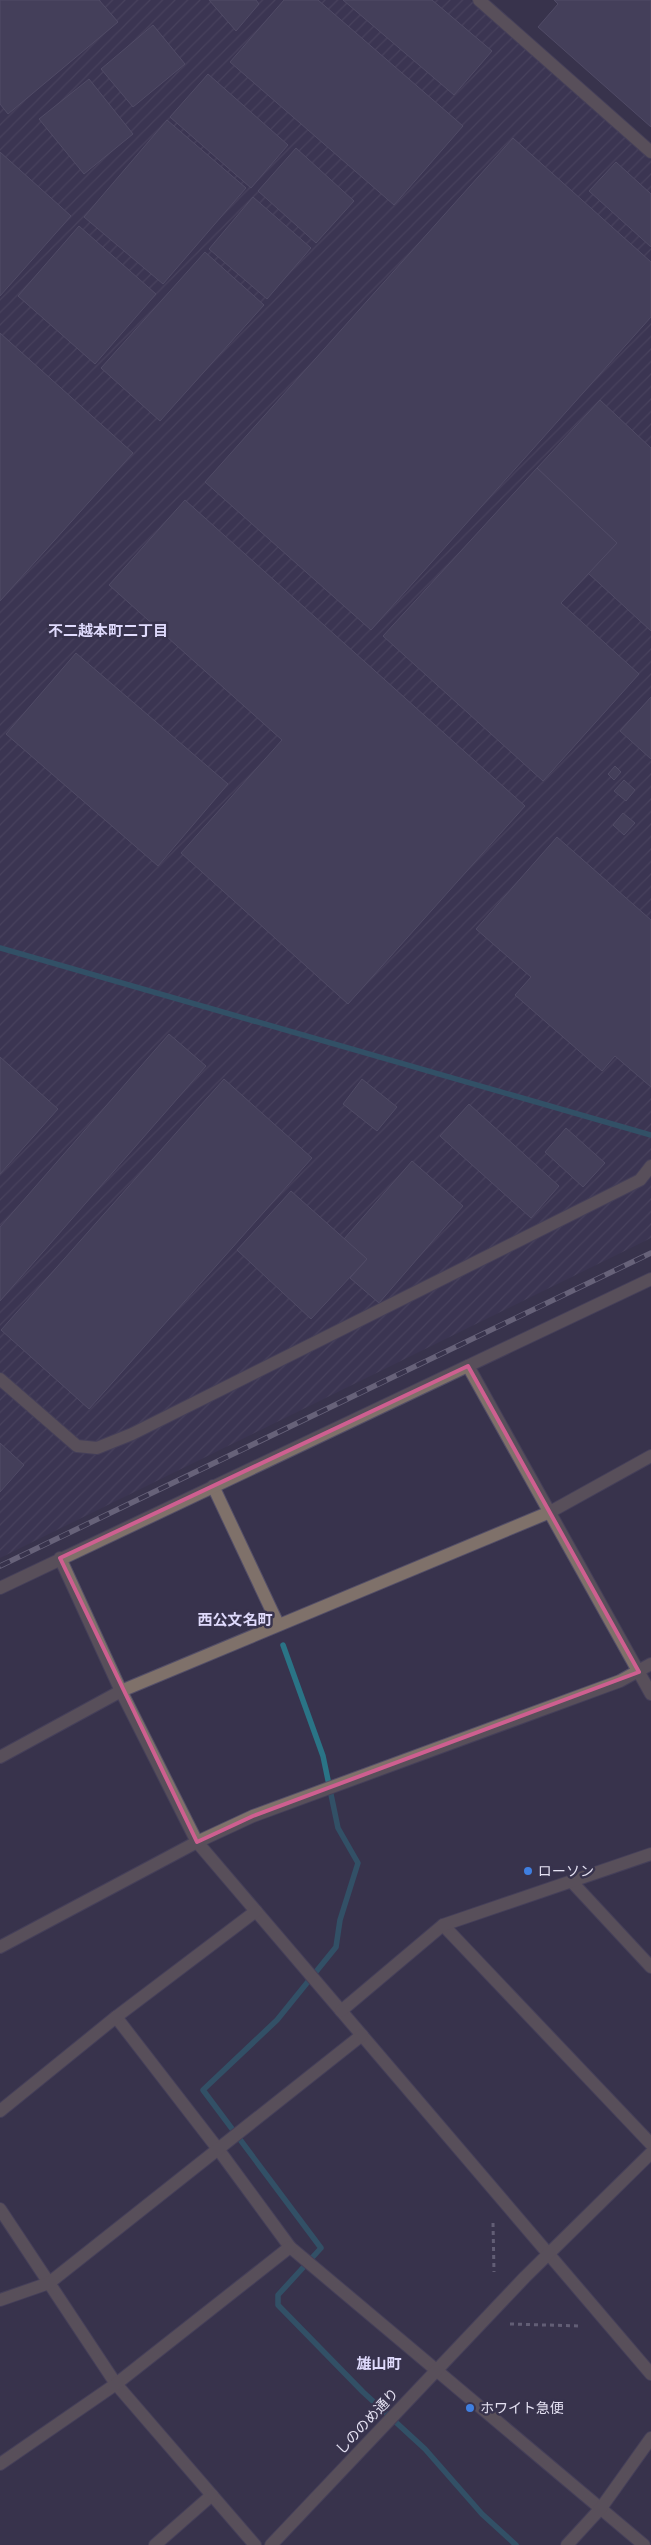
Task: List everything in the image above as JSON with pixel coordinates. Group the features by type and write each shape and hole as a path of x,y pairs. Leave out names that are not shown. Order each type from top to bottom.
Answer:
{"street":[{"path":"479,0 651,152"},
{"path":"0,1379 77,1446 97,1448 132,1434 640,1180 651,1166"},
{"path":"0,1588 651,1279"},
{"path":"468,1366 651,1694"},
{"path":"0,1757 121,1691 550,1512 651,1456"},
{"path":"213,1486 278,1624"},
{"path":"60,1558 121,1691 197,1842 651,2374"},
{"path":"0,1947 197,1842 253,1816 638,1672 651,1664"},
{"path":"341,2011 443,1926 651,1854"},
{"path":"572,1882 651,1967"},
{"path":"0,2111 116,2017 256,1911"},
{"path":"443,1926 651,2144"},
{"path":"116,2017 218,2149 290,2247 644,2545"},
{"path":"0,2300 49,2283 362,2035"},
{"name":"しののめ通り","path":"271,2545 548,2253 651,2153"},
{"path":"0,2209 116,2384 255,2545"},
{"path":"0,2464 116,2384 290,2247"},
{"path":"567,2545 601,2508 651,2438"},
{"path":"155,2545 212,2495"}],"path":[{"path":"493,2223 494,2272"},
{"path":"510,2324 582,2326"}],"highlighted area":[{"path":"468,1366 639,1672 253,1816 197,1842 60,1558"}],"shaded area":[{"path":"0,0 470,0 651,154 651,1238 0,1558"}],"building":[{"path":"0,0 99,0 118,22 8,114 0,104"},
{"path":"209,0 256,0 259,4 236,31"},
{"path":"284,0 318,0 463,126 394,205 230,62"},
{"path":"343,0 432,0 492,51 454,95"},
{"path":"554,0 651,0 651,127 538,27 558,4"},
{"path":"153,25 185,64 133,107 101,69"},
{"path":"208,74 288,145 251,188 170,117"},
{"path":"89,79 133,134 84,174 39,119"},
{"path":"167,120 246,188 163,284 84,217"},
{"path":"513,138 651,262 651,317 371,630 205,482"},
{"path":"296,148 354,201 316,243 258,191"},
{"path":"0,152 71,216 0,296"},
{"path":"616,162 651,194 651,247 589,191"},
{"path":"253,197 311,248 267,299 209,249"},
{"path":"79,226 156,294 95,364 18,296"},
{"path":"205,252 264,305 160,421 101,368"},
{"path":"0,333 133,453 0,601"},
{"path":"600,400 651,448 651,631 588,573 617,543 537,468"},
{"path":"537,468 617,543 561,603 639,674 543,781 383,636"},
{"path":"185,500 525,806 348,1004 181,853 282,740 109,585"},
{"path":"76,653 228,784 158,866 6,734"},
{"path":"651,697 651,759 620,731"},
{"path":"615,766 621,772 614,780 608,774"},
{"path":"624,780 635,790 626,801 614,791"},
{"path":"623,813 635,823 624,835 613,825"},
{"path":"557,837 651,920 651,1087 615,1056 602,1071 515,995 531,977 476,929"},
{"path":"169,1034 206,1066 0,1301 0,1227"},
{"path":"0,1057 58,1109 0,1174"},
{"path":"224,1079 312,1158 89,1409 1,1330"},
{"path":"362,1079 397,1107 377,1131 343,1104"},
{"path":"469,1104 559,1186 531,1218 440,1136"},
{"path":"566,1128 605,1163 583,1187 545,1152"},
{"path":"412,1161 463,1206 379,1303 350,1278 367,1259 344,1239"},
{"path":"291,1191 367,1259 311,1319 237,1250"},
{"path":"0,1443 24,1465 0,1492"}],"waterway":[{"path":"0,948 651,1135"},
{"path":"283,1645 323,1756 338,1828 358,1863 340,1920 336,1947 277,2020 203,2090 321,2248 278,2295 278,2305 363,2392 425,2449 482,2514 516,2545"}],"railway":[{"path":"0,1566 651,1253"}],"place":[{"name":"ローソン","path":"528,1871"},
{"name":"ホワイト急便","path":"470,2408"}],"district":[{"name":"不二越本町二丁目","path":"108,631"},
{"name":"西公文名町","path":"235,1620"},
{"name":"雄山町","path":"379,2364"}]}
